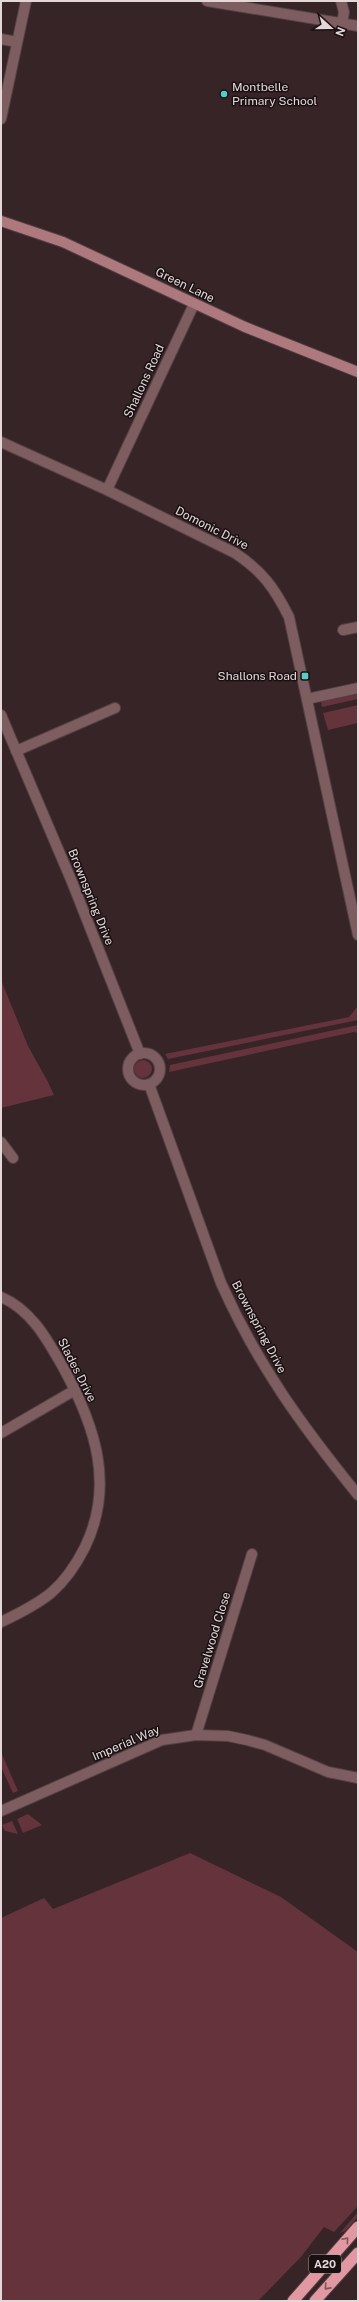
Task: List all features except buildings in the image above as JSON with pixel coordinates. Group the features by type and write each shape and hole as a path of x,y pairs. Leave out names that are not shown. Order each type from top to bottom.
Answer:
{"highway":[{"name":"A20","path":"292,2301 358,2227"},
{"name":"A20","path":"315,2301 358,2253"}],"main road":[{"name":"Green Lane","path":"1,221 63,242 194,304 291,346 358,372"}],"street":[{"path":"1,120 26,1"},
{"path":"207,1 358,26"},
{"path":"341,1 344,12 342,23"},
{"path":"1,39 17,42"},
{"name":"Shallons Road","path":"107,490 194,304"},
{"name":"Domonic Drive","path":"1,442 107,490 234,553 254,565 267,579 289,617 358,935"},
{"path":"343,630 358,627"},
{"path":"307,699 358,688"},
{"path":"16,751 115,708"},
{"name":"Brownspring Drive","path":"1,715 72,882 140,1054"},
{"path":"140,1054 153,1056 159,1064 157,1078 149,1084 140,1084 130,1076 129,1065 135,1057 140,1054"},
{"name":"Brownspring Drive","path":"149,1084 221,1283 234,1310 285,1401 310,1436 358,1494"},
{"path":"1,1142 12,1158"},
{"name":"Slades Drive","path":"1,1297 21,1309 35,1323 49,1342 75,1390 98,1454 101,1475 97,1515 82,1554 62,1583 33,1605 1,1622"},
{"path":"1,1433 75,1390"},
{"name":"Gravelwood Close","path":"196,1735 252,1554"},
{"name":"Imperial Way","path":"1,1811 162,1740 196,1735 228,1736 259,1743 328,1772 358,1778"}],"shaded area":[{"path":"358,693 358,699 322,707 321,701"},
{"path":"358,705 358,723 328,730 323,713"},
{"path":"1,980 28,1046 54,1095 1,1108"},
{"path":"358,1006 358,1020 168,1059 165,1054 349,1017"},
{"path":"358,1025 358,1033 354,1032 169,1072 170,1065"},
{"path":"143,1060 149,1063 152,1069 149,1075 143,1078 137,1075 134,1069 137,1063"},
{"path":"1,1752 18,1791 13,1793 1,1767"},
{"path":"28,1814 42,1825 23,1833 17,1819"},
{"path":"12,1821 18,1834 5,1831 2,1825"},
{"path":"190,1853 281,1897 358,1952 358,2206 334,2232 324,2227 300,2258 258,2301 1,2301 1,1918 44,1898 53,1909"},
{"path":"358,2212 358,2217 345,2231 340,2233"}],"place":[{"name":"Montbelle Primary School","path":"224,94"},
{"name":"Shallons Road","path":"305,676"}]}
